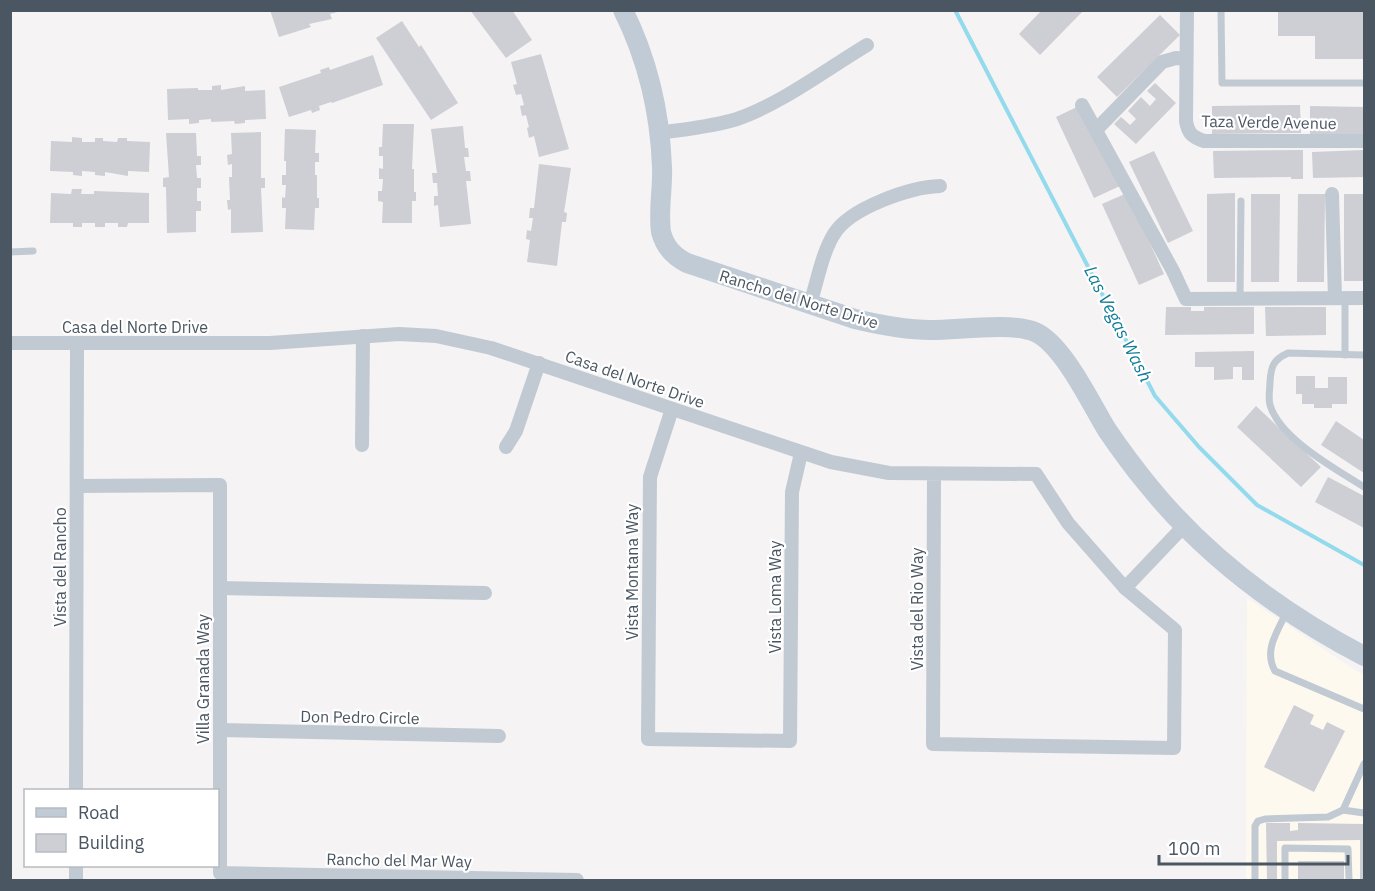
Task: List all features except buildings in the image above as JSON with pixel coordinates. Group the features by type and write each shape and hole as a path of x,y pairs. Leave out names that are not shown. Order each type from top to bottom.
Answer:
{"street":[{"name":"Taza Verde Avenue","path":"1187,10 1186,121 1188,131 1194,138 1204,141 1365,141"},
{"name":"Rancho del Norte Drive","path":"623,11 647,71 659,133 662,167 660,223 663,240 673,254 687,263 855,319 892,327 931,330 1015,328 1025,329 1042,336 1059,352 1148,486 1184,526 1227,566 1287,611 1365,656"},
{"path":"659,133 720,124 748,115 772,104 867,45"},
{"path":"1096,130 1162,62 1176,58 1186,59"},
{"path":"1082,105 1186,299 1365,298"},
{"path":"810,304 829,244 843,223 858,212 906,192 940,186"},
{"path":"1332,194 1340,298"},
{"name":"Casa del Norte Drive","path":"10,343 270,343 399,334 436,336 491,348 539,363 831,462 890,473 1036,474 1068,524 1125,588 1175,630 1174,748"},
{"path":"362,445 363,336"},
{"name":"Vista del Rancho","path":"76,789 77,343"},
{"path":"506,447 516,431 539,363"},
{"name":"Vista Montana Way","path":"672,409 650,477 648,739 790,741"},
{"name":"Vista Loma Way","path":"790,741 792,492 801,453"},
{"name":"Vista del Rio Way","path":"934,474 933,744 1174,748"},
{"name":"Villa Granada Way","path":"76,486 220,485 220,873"},
{"path":"1125,588 1184,526"},
{"path":"220,588 485,593"},
{"name":"Don Pedro Circle","path":"220,730 499,736"},
{"name":"Rancho del Mar Way","path":"220,873 577,880"}],"lane":[{"path":"1221,10 1222,82 1365,83"},
{"path":"1240,299 1241,201"},
{"path":"10,252 33,252"},
{"path":"1340,298 1345,355"},
{"path":"1365,356 1288,353 1277,358 1271,365 1269,403 1275,418 1306,449 1365,487"},
{"path":"1287,611 1270,648 1270,662 1275,671 1365,709"},
{"path":"1342,810 1365,764"},
{"path":"1255,880 1255,826 1258,821 1328,817 1342,810 1365,813"},
{"path":"1285,880 1285,848 1348,849 1349,880"}],"shaded area":[{"path":"1247,598 1364,676 1364,880 1246,880"}],"waterway":[{"name":"Las Vegas Wash","path":"955,10 1155,396 1199,447 1257,505 1364,565"}]}
